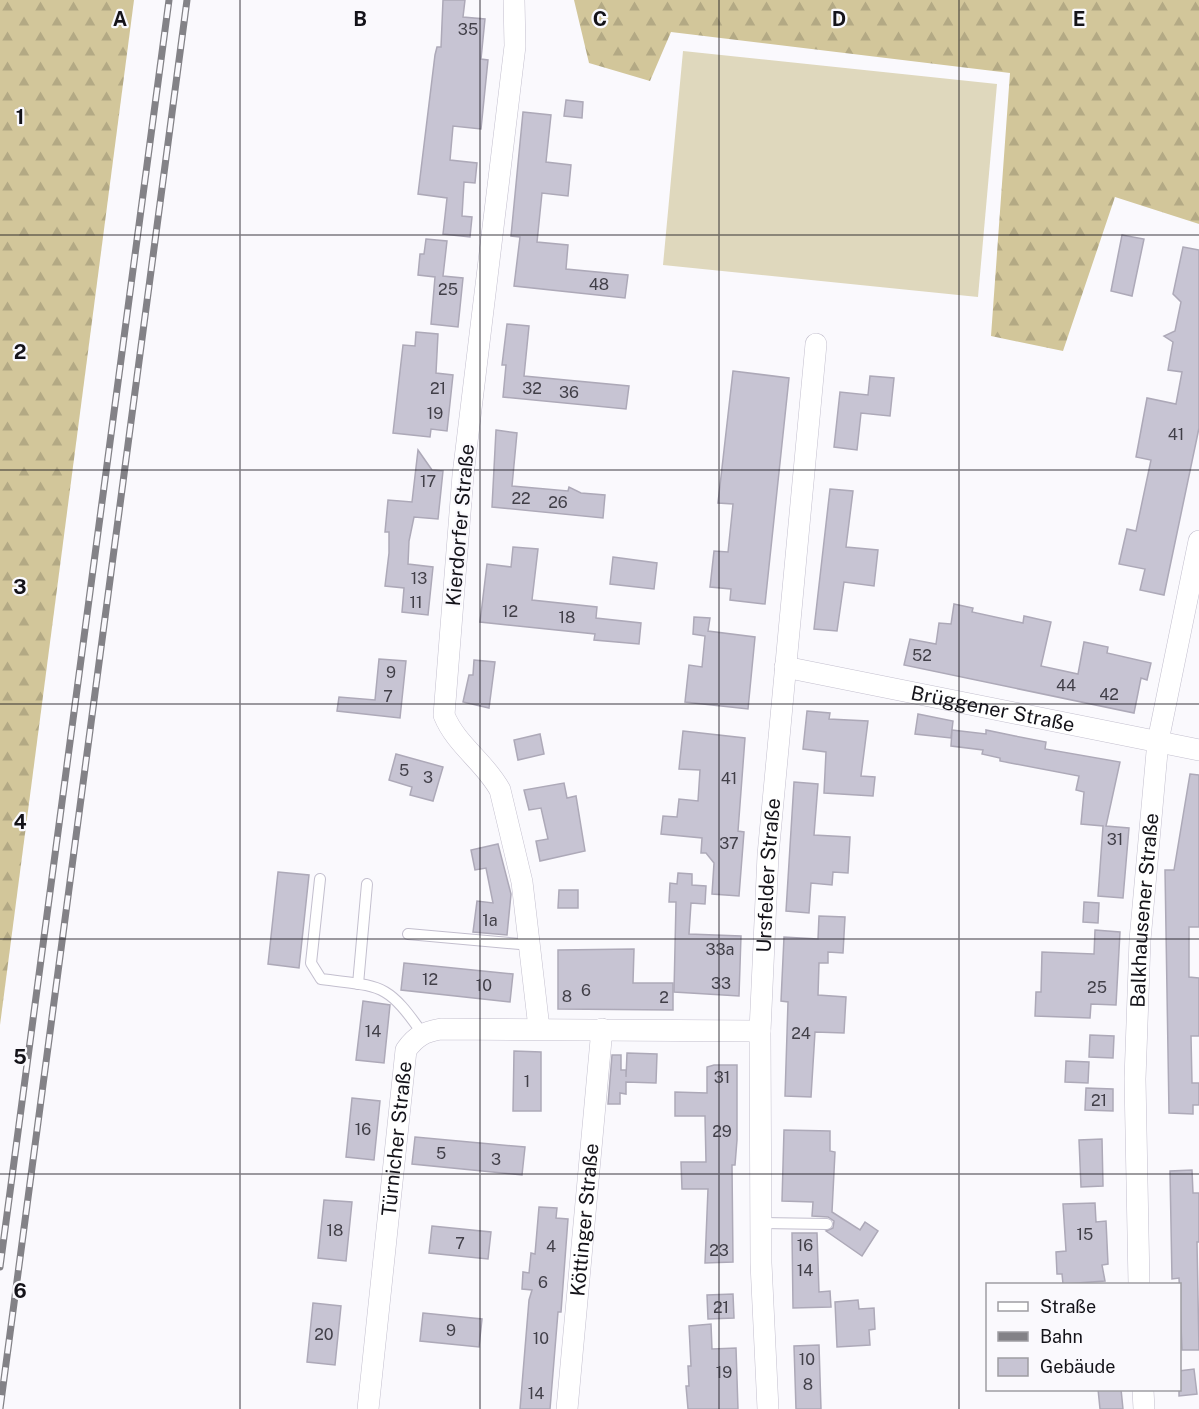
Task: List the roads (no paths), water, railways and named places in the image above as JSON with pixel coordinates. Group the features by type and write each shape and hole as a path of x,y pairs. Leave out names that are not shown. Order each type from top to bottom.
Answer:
{"street":[{"name":"Kierdorfer Straße","path":"514,0 515,46 463,475 444,715 450,731 493,777 500,790 522,882 539,1028"},
{"name":"Ursfelder Straße","path":"768,1409 761,1223 760,1031 768,855 816,344"},
{"name":"Balkhausener Straße","path":"1140,1283 1135,1079 1140,940 1158,741 1199,541"},
{"name":"Brüggener Straße","path":"785,667 1199,750"},
{"path":"422,1033 441,1029 539,1028 760,1031"},
{"name":"Köttinger Straße","path":"567,1409 602,1029"},
{"name":"Türnicher Straße","path":"368,1409 406,1050 422,1033"},
{"path":"1143,1391 1144,1409"}],"lane":[{"path":"320,879 311,963 321,979 383,989 391,994 422,1033"},
{"path":"358,984 367,884"},
{"path":"408,934 531,945"},
{"path":"761,1223 827,1224"}],"railway":[{"path":"0,1267 169,0"},
{"path":"0,1409 187,0"}]}
